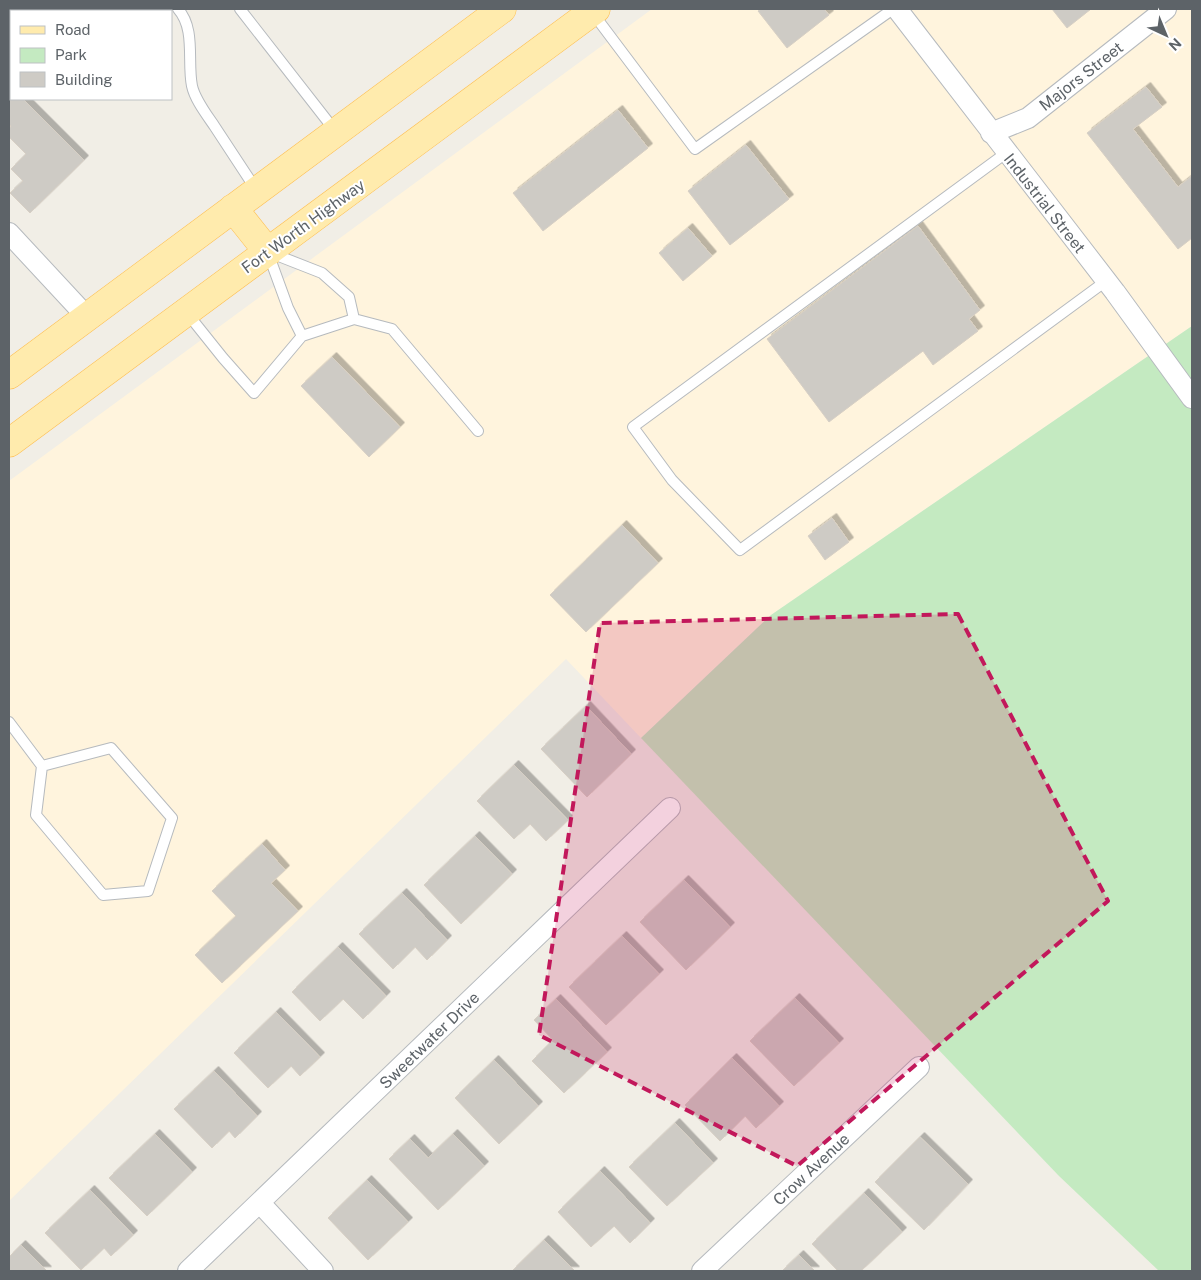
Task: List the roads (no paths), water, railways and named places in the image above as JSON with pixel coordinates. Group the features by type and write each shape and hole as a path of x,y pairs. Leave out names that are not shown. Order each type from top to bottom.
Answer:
{"main road":[{"path":"9,374 502,9"},
{"name":"Fort Worth Highway","path":"9,443 594,10"},
{"path":"234,208 268,252"}],"street":[{"name":"Industrial Street","path":"897,9 1106,281 1192,398"},
{"name":"Majors Street","path":"991,133 1028,118 1166,9"},
{"path":"9,233 87,317"},
{"name":"Sweetwater Drive","path":"188,1271 670,808"},
{"name":"Crow Avenue","path":"702,1271 919,1067"},
{"path":"260,1203 324,1271"}],"lane":[{"path":"178,9 184,16 188,28 190,73 193,89 205,112 257,191"},
{"path":"240,9 336,132"},
{"path":"594,10 695,149 893,9"},
{"path":"1006,153 633,427 672,480 740,550 1106,281"},
{"path":"268,252 322,273 349,297 354,319"},
{"path":"268,252 288,308 302,336"},
{"path":"186,312 254,393 302,336 354,319 392,329 478,431"},
{"path":"9,722 42,766 36,815 103,896 148,891 172,818 111,748 42,766"}]}
